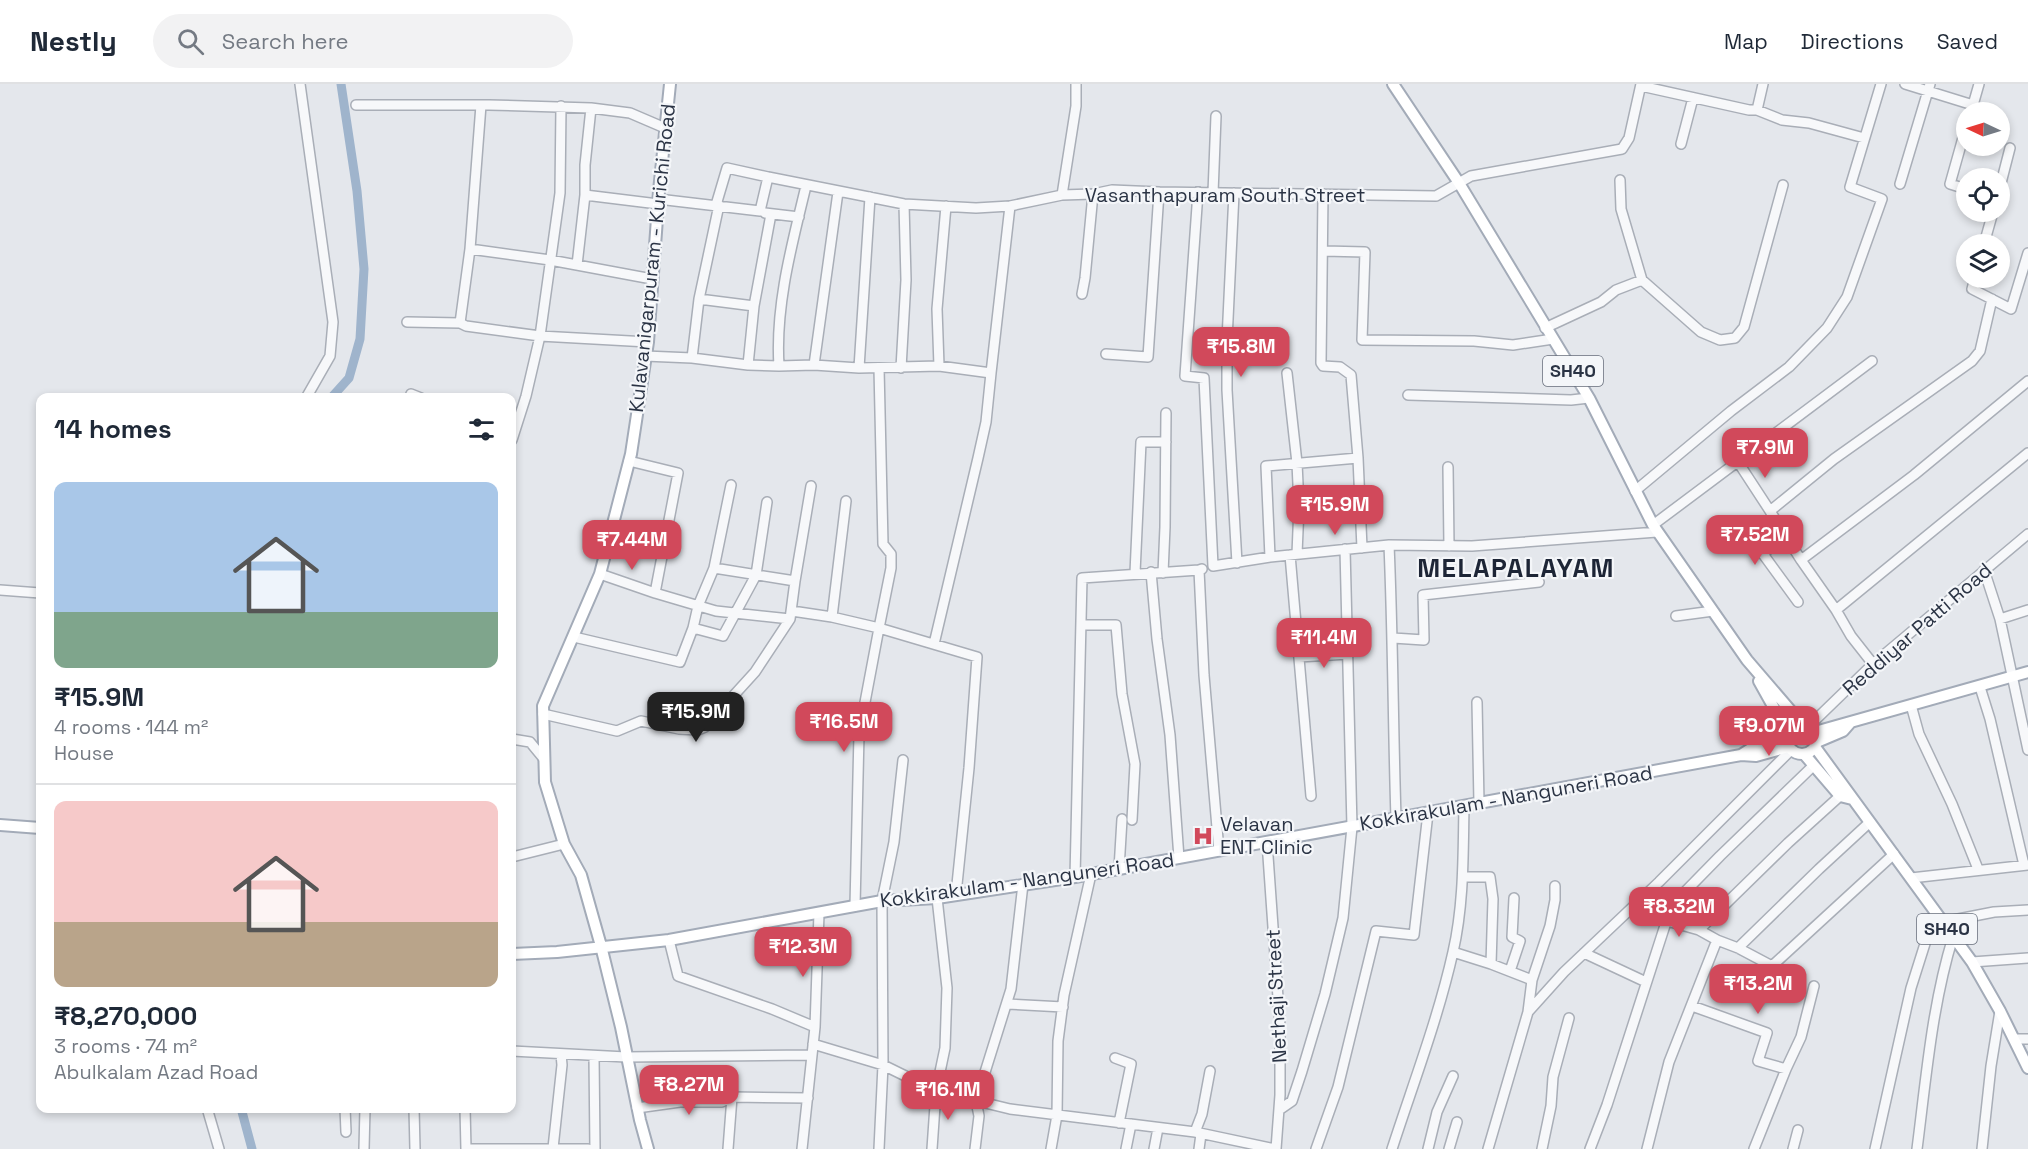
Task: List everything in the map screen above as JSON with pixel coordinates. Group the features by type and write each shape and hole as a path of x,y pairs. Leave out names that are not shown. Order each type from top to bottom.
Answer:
{"main road":[{"name":"Kulavanigarpuram - Kurichi Road","path":"648,1149 601,946 580,875 564,844 545,783 543,706 600,574 629,461 648,342 658,202 670,84"},
{"name":"SH40","path":"1393,84 1459,183 1589,398 1655,528 1747,660 1811,734 1852,799 1972,962 2015,1039 2028,1068"},
{"path":"1747,660 1794,753 1804,754 1812,750 1811,734"},
{"path":"1788,742 1792,728 1811,734 1843,731 1850,723 2028,672"},
{"name":"Kokkirakulam - Nanguneri Road","path":"516,954 669,940 882,901 937,897 1075,877 1741,755 1752,748 1788,742"},
{"path":"1804,754 1840,796 1852,799"},
{"path":"0,825 36,828"}],"street":[{"path":"300,84 333,322 330,356 309,393"},
{"path":"1062,195 1076,106 1076,84"},
{"path":"1757,110 1763,84"},
{"path":"1635,491 1788,367 1827,328 1846,297 1882,199 1850,187 1881,84"},
{"path":"1905,84 1929,88 1958,102"},
{"path":"1974,102 1979,84"},
{"path":"1641,85 1757,110 1782,120 1809,123 1864,138"},
{"name":"Vasanthapuram South Street","path":"718,205 727,168 806,186 904,204 976,208 1010,206 1062,195 1093,194 1112,190 1436,196 1471,176 1622,149 1629,138 1641,85"},
{"path":"1900,184 1929,88"},
{"path":"1681,144 1693,98"},
{"path":"356,105 591,108 630,113 665,128"},
{"path":"460,323 470,249 481,105"},
{"path":"516,420 526,396 540,336 560,193 561,106"},
{"path":"577,265 591,108"},
{"path":"1213,193 1216,116"},
{"path":"1956,186 1950,184 1958,156"},
{"path":"760,211 768,177"},
{"path":"1620,180 1621,209 1642,280 1701,332 1720,340 1735,338 1744,327 1783,186"},
{"path":"779,366 781,304 806,186"},
{"path":"814,365 838,192"},
{"path":"1106,354 1148,357 1160,192"},
{"path":"1198,192 1185,376 1204,378 1213,566"},
{"path":"1234,193 1227,390 1237,563"},
{"path":"1082,294 1093,194"},
{"path":"585,195 718,205 799,217"},
{"path":"1323,195 1321,363 1323,366 1340,367 1351,375 1362,548"},
{"path":"859,368 870,197"},
{"path":"901,368 906,280 904,204"},
{"path":"692,358 699,299 718,205"},
{"path":"939,366 937,309 946,206"},
{"path":"934,644 986,422 1010,206"},
{"path":"748,365 754,306 771,214"},
{"path":"470,249 550,260 652,279"},
{"path":"1324,251 1365,252 1362,340 1474,341 1513,345 1552,339"},
{"path":"1972,288 2011,309 2028,253"},
{"path":"1545,328 1601,302 1616,290 1642,280"},
{"path":"699,299 754,306"},
{"path":"1770,511 1834,459 1972,361 1980,351 1992,299"},
{"path":"407,322 460,323 466,326 540,336 648,342"},
{"path":"645,356 692,358 748,365 859,368 939,366 991,373"},
{"path":"1075,877 1082,578 1199,570 1270,557 1389,545 1449,546 1655,528 1872,361"},
{"path":"855,906 859,734 891,568 891,554 883,544 879,368"},
{"path":"1287,373 1298,463 1299,506 1294,554 1299,657 1311,796"},
{"path":"1801,560 1914,475 2028,381"},
{"path":"1408,395 1571,400 1589,398"},
{"path":"1163,573 1166,413"},
{"path":"1135,573 1141,442 1166,442"},
{"path":"1836,610 2028,453"},
{"path":"1270,557 1266,466 1358,458"},
{"path":"629,461 678,473 655,593"},
{"path":"1738,462 1851,636 1873,664"},
{"path":"1448,467 1449,546"},
{"path":"574,637 680,662 693,628 698,606 714,568 731,485"},
{"path":"543,714 617,731 641,721 679,729 698,730 705,727 755,672 791,615 811,486"},
{"path":"832,617 846,501"},
{"path":"693,628 723,636 756,575 767,502"},
{"name":"Reddiyar Patti Road","path":"1811,734 1873,664 2028,534"},
{"path":"1785,535 1763,554 1798,602"},
{"path":"1389,545 1396,818"},
{"path":"1279,1110 1292,1101 1325,994 1343,918 1352,826 1345,549"},
{"path":"714,568 795,581"},
{"path":"1199,570 1204,675 1219,851"},
{"path":"1984,570 2000,619 2025,721 2028,750"},
{"path":"1151,572 1158,650 1170,735 1179,858"},
{"path":"600,574 716,611 832,617 879,628 976,657 969,768 956,894"},
{"path":"1393,638 1424,640 1423,595 1539,582"},
{"path":"0,590 36,593"},
{"path":"2000,619 2028,610"},
{"path":"1676,616 1713,611"},
{"path":"1081,625 1116,625 1122,694 1135,764 1119,869"},
{"path":"1299,657 1348,654"},
{"path":"1911,878 2026,865 1990,718 1980,687"},
{"path":"1477,702 1479,803"},
{"path":"1911,705 1919,734 1952,804 1978,869"},
{"path":"516,740 530,742 544,759"},
{"path":"1528,1012 1584,953 1659,882 1788,742"},
{"path":"879,1149 883,1065 882,901 894,842 903,760"},
{"path":"1590,1149 1607,1104 1669,913 1676,901 1769,807 1814,766"},
{"path":"1699,930 1840,796"},
{"path":"1392,1149 1453,952 1463,877 1464,806"},
{"path":"1316,1149 1338,1087 1376,931 1414,936 1428,813"},
{"path":"1738,948 1819,868 1870,822"},
{"name":"Nethaji Street","path":"1267,842 1280,1026 1276,1149"},
{"path":"516,856 564,844"},
{"path":"1667,921 1699,930 1772,966 1894,854"},
{"path":"1051,1149 1057,1115 1058,1041 1091,874"},
{"path":"1463,877 1490,877 1493,899 1491,964"},
{"path":"975,1149 979,1116 976,1101 1011,989 1023,884"},
{"path":"1488,1149 1528,1012 1532,980 1550,926 1555,886"},
{"path":"932,1149 936,1091 945,1048 947,988 937,897"},
{"path":"1510,971 1520,942 1512,937 1514,898"},
{"path":"1943,922 1994,912 2028,910"},
{"path":"1875,1149 1911,988 1935,912"},
{"path":"802,1149 815,1027 819,914"},
{"path":"1917,1149 1939,997 1953,937"},
{"path":"669,940 678,976 772,1009 815,1027"},
{"path":"1647,1149 1669,1062 1718,940"},
{"path":"1453,952 1532,980"},
{"path":"1584,953 1646,982"},
{"path":"1972,962 2028,958"},
{"path":"1754,1149 1785,1069 1801,1037 1814,986"},
{"path":"1007,1005 1063,1007"},
{"path":"1692,1006 1767,1032 1758,1061 1785,1069"},
{"path":"1982,1149 1991,1066 2000,1011"},
{"path":"1542,1149 1551,1106 1553,1077 1569,1018"},
{"path":"2015,1039 2028,1040"},
{"path":"813,1044 883,1065 936,1091 1010,1109 1198,1133 1276,1149"},
{"path":"516,1051 626,1057 812,1055"},
{"path":"553,1148 562,1065 561,1054"},
{"path":"594,1056 595,1149"},
{"path":"1115,1058 1131,1064 1119,1123"},
{"path":"1199,1149 1198,1133 1210,1071"},
{"path":"1428,1149 1437,1112 1453,1076"},
{"path":"637,1108 680,1102 722,1102 732,1097 807,1098"},
{"path":"728,1149 732,1097"},
{"path":"208,1113 219,1149"},
{"path":"345,1113 346,1132"},
{"path":"364,1149 365,1113"},
{"path":"414,1113 415,1149"},
{"path":"465,1113 466,1149 588,1149"},
{"path":"1449,1149 1457,1122"},
{"path":"1126,1149 1131,1124"},
{"path":"1154,1149 1158,1128"},
{"path":"1793,1149 1798,1130"},
{"path":"553,1148 559,1149"}],"waterway":[{"path":"336,393 349,378 360,339 364,269 357,191 341,84"},
{"path":"242,1113 252,1149"}],"place":[{"name":"Velavan ENT Clinic","path":"1203,836"}],"district":[{"name":"MELAPALAYAM","path":"1516,568"}]}
